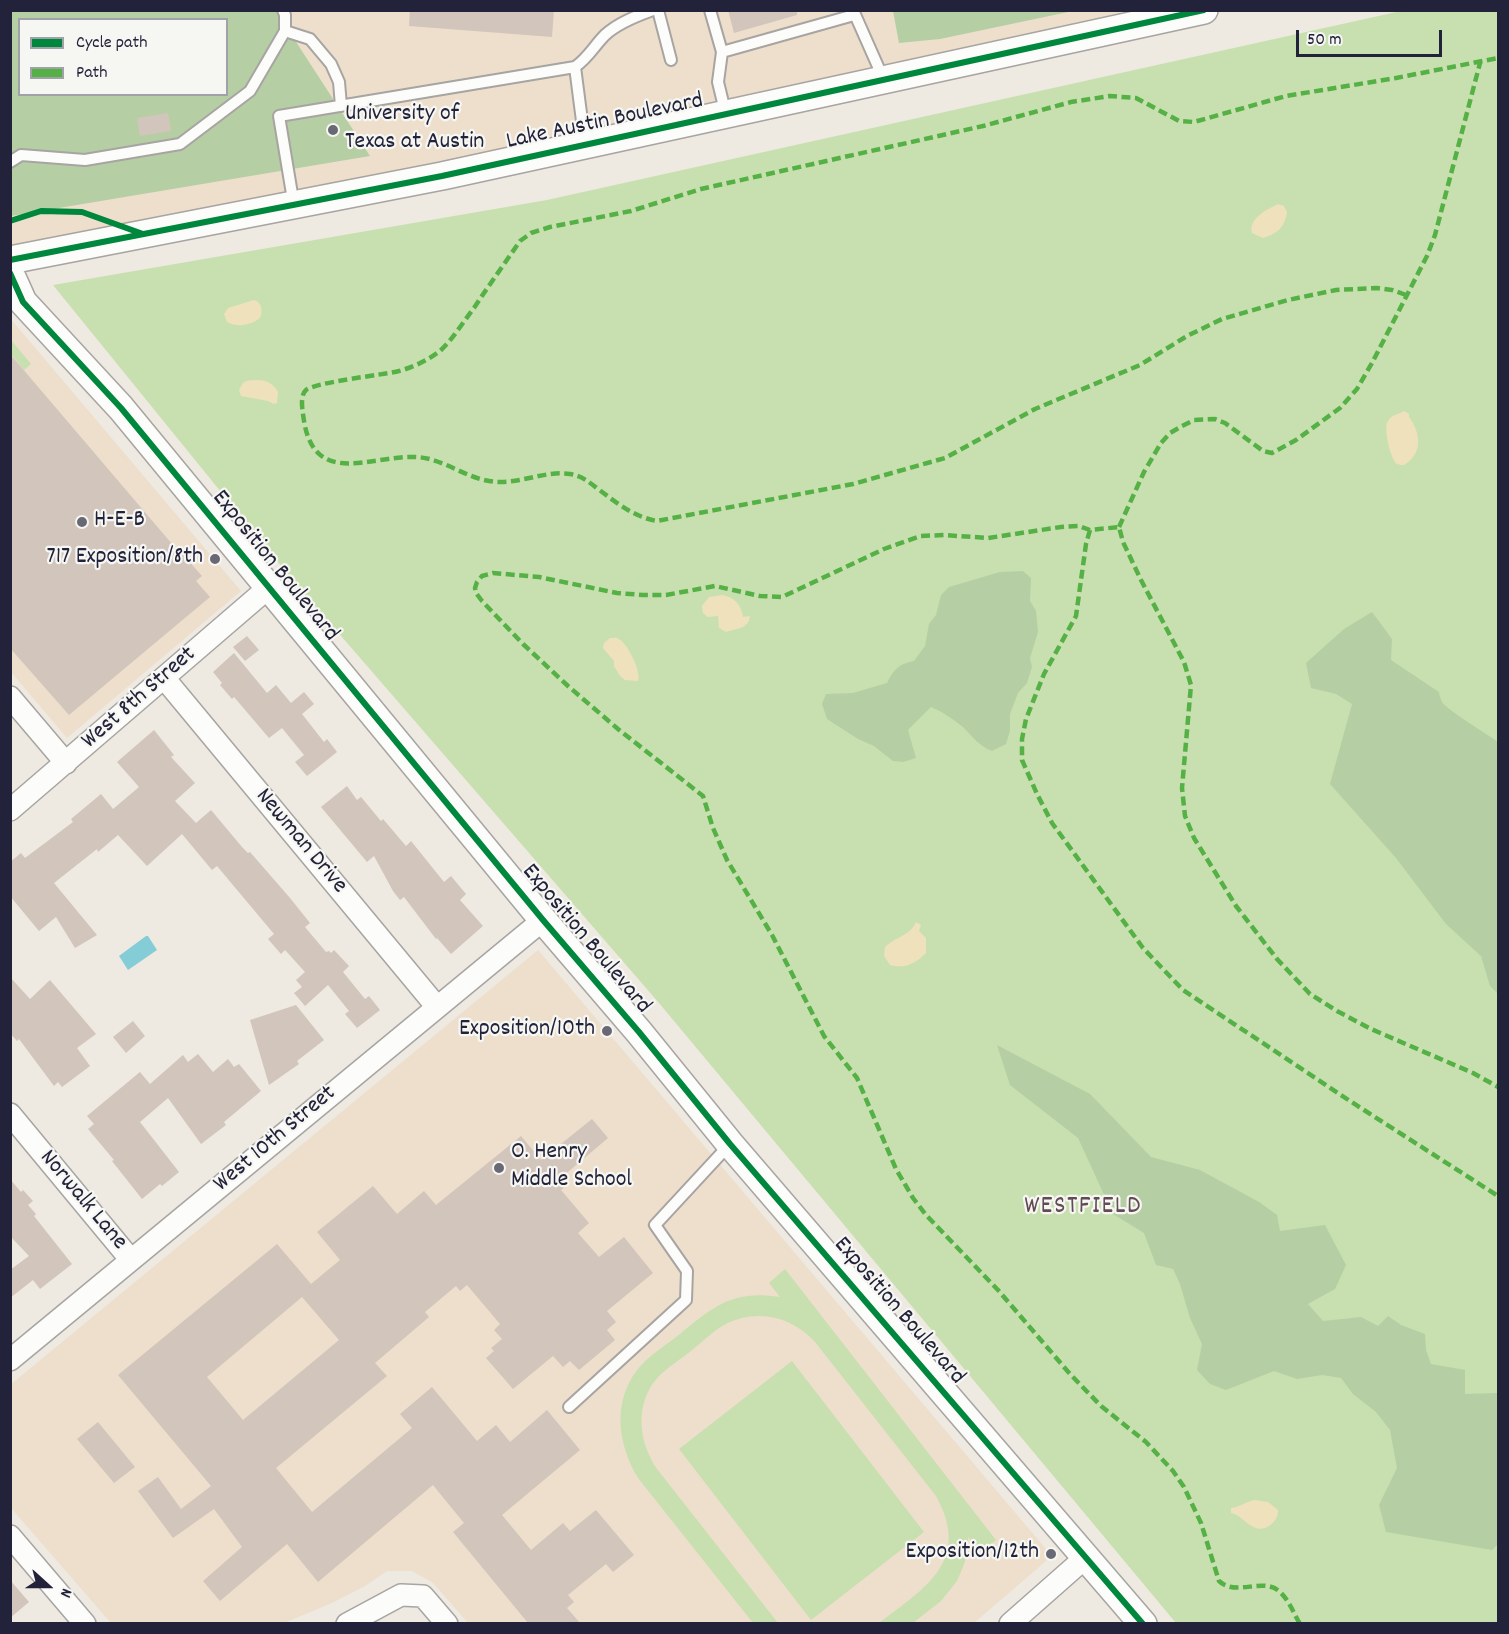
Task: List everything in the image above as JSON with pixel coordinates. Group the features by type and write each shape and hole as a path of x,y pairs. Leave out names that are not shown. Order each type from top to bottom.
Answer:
{"street":[{"name":"Lake Austin Boulevard","path":"10,260 442,176 1204,10"},
{"name":"Exposition Boulevard","path":"10,273 23,302 121,408 730,1144 1143,1623"},
{"name":"West 8th Street","path":"10,810 268,588"},
{"name":"Newman Drive","path":"164,678 437,1007"},
{"path":"10,697 66,763"},
{"name":"West 10th Street","path":"10,1360 543,920"},
{"name":"Norwalk Lane","path":"10,1114 131,1260"},
{"path":"10,1536 85,1623"},
{"path":"1010,1623 1086,1557"},
{"path":"347,1623 401,1595 423,1596 447,1623"}],"lane":[{"path":"10,162 21,155 86,160 180,144 250,91 285,31 283,10"},
{"path":"294,206 279,116 575,67 588,58 606,34 633,17 653,10"},
{"path":"658,10 671,60"},
{"path":"710,10 722,52 718,82 726,115"},
{"path":"722,52 853,13 884,80"},
{"path":"285,31 310,39 331,64 339,82 341,106"},
{"path":"575,67 585,145"},
{"path":"569,1407 686,1300 687,1271 655,1225 730,1144"}],"shaded area":[{"name":"University of Texas at Austin","path":"11,11 1204,11 11,260"},
{"name":"H-E-B","path":"10,318 241,591 67,738 11,672"},
{"name":"O. Henry Middle School","path":"538,950 1052,1556 974,1623 468,1623 433,1583 412,1571 387,1571 365,1586 332,1603 284,1623 111,1623 11,1508 10,1385"}],"green space":[{"path":"893,10 1073,11 940,39 899,43"},
{"path":"11,11 276,11 370,156 11,216"},
{"path":"1401,11 1498,11 1498,1623 1176,1623 659,1003 290,577 53,285 547,200"},
{"path":"11,340 31,364 24,370 11,354"},
{"path":"1023,571 1031,578 1030,601 1036,611 1038,632 1030,658 1032,667 1027,683 1018,693 1010,714 1010,731 1006,744 992,751 987,749 955,721 931,707 908,730 916,758 903,762 893,761 874,746 858,739 827,719 822,704 826,694 853,693 887,683 898,668 914,661 925,646 929,624 936,615 941,595 949,587 1000,572"},
{"path":"1372,612 1392,639 1391,660 1439,692 1445,706 1498,742 1498,994 1490,986 1481,956 1446,924 1396,858 1330,784 1352,704 1336,694 1311,688 1306,663 1344,629"},
{"path":"997,1045 1090,1094 1151,1157 1200,1170 1259,1202 1277,1215 1280,1231 1325,1225 1346,1265 1335,1289 1308,1304 1323,1321 1361,1317 1378,1326 1388,1316 1401,1325 1425,1334 1426,1350 1431,1364 1465,1370 1465,1394 1498,1393 1498,1544 1492,1550 1386,1532 1379,1505 1397,1468 1390,1430 1376,1412 1353,1394 1341,1378 1322,1375 1297,1379 1274,1371 1226,1390 1210,1384 1197,1370 1202,1344 1190,1318 1173,1269 1156,1265 1144,1233 1113,1214 1078,1138 1010,1085"},
{"path":"785,1269 996,1540 981,1552 968,1537 968,1552 957,1581 941,1601 913,1623 879,1623 927,1585 938,1571 946,1556 949,1538 946,1519 936,1496 815,1342 795,1326 772,1317 761,1316 748,1317 724,1325 659,1376 645,1398 642,1410 646,1446 657,1469 778,1623 753,1623 638,1478 626,1452 622,1438 621,1410 629,1383 641,1365 703,1315 725,1302 749,1296 780,1297 769,1283"},
{"path":"792,1361 924,1532 811,1620 679,1449"}],"sand":[{"path":"1278,204 1284,206 1287,212 1280,229 1263,238 1252,233 1251,228 1255,219"},
{"path":"254,300 261,307 260,318 244,325 227,322 224,314 228,308"},
{"path":"246,381 268,382 278,392 277,403 241,396 239,390"},
{"path":"1404,411 1409,414 1413,423 1418,443 1414,455 1404,465 1401,465 1393,459 1386,429 1393,416"},
{"path":"722,595 736,602 741,608 743,617 750,616 747,624 726,632 719,628 718,616 708,617 703,613 702,606 709,597"},
{"path":"610,638 618,638 630,652 638,672 638,681 625,680 620,676 614,666 614,661 603,648 604,643"},
{"path":"916,922 921,925 919,931 926,938 926,953 910,965 890,965 884,956 885,947 910,930"},
{"path":"1254,1500 1268,1502 1278,1510 1276,1519 1269,1526 1253,1527 1231,1513 1231,1508"}],"water":[{"path":"146,936 157,950 128,970 119,956"}],"building":[{"path":"410,10 554,10 552,37 409,26"},
{"path":"728,10 797,10 797,15 734,33"},
{"path":"168,113 171,131 140,136 137,118"},
{"name":"H-E-B","path":"10,354 202,576 196,581 210,597 69,715 10,648"},
{"path":"247,636 259,650 245,661 233,647"},
{"path":"234,653 267,693 276,685 291,703 304,692 314,704 302,714 324,742 327,739 337,752 307,776 295,762 304,755 282,728 269,738 234,697 232,699 220,685 222,683 213,672"},
{"path":"154,730 174,755 171,757 195,783 175,801 196,823 211,810 290,898 310,923 305,927 326,952 331,953 334,950 349,966 343,972 365,999 369,996 380,1010 357,1028 345,1014 349,1011 328,985 305,1006 294,993 302,987 296,980 305,972 285,950 281,954 268,939 274,934 217,866 212,870 182,834 147,866 118,835 54,883 97,935 75,948 56,917 39,931 10,896 10,862 21,853 25,858 73,822 71,819 101,794 113,809 139,787 117,762"},
{"path":"347,786 357,800 361,797 406,846 411,841 444,882 451,876 466,894 460,900 483,926 451,954 436,939 404,897 400,900 374,856 367,862 321,807"},
{"path":"10,977 30,999 50,980 96,1034 77,1048 90,1066 62,1087 58,1082 54,1086 19,1039 17,1041 10,1033"},
{"path":"296,1005 324,1040 297,1061 299,1064 269,1085 250,1020"},
{"path":"133,1021 145,1036 126,1053 113,1037"},
{"path":"198,1054 213,1072 228,1059 234,1067 239,1064 261,1091 224,1122 226,1125 201,1144 168,1098 140,1122 179,1172 142,1199 88,1129 94,1124 87,1116 140,1072 150,1084 183,1055 188,1062"},
{"path":"592,1119 608,1138 562,1177 569,1184 561,1190 589,1223 578,1233 599,1257 624,1237 653,1273 607,1311 616,1322 607,1330 615,1340 579,1370 570,1361 563,1367 553,1356 513,1389 486,1358 494,1351 491,1348 502,1339 494,1330 500,1324 467,1285 460,1291 456,1286 425,1312 429,1317 375,1363 387,1376 276,1468 312,1512 412,1428 400,1414 432,1387 477,1441 496,1425 510,1442 547,1410 580,1450 502,1515 531,1550 563,1523 570,1531 596,1510 634,1555 613,1572 606,1564 568,1595 574,1602 567,1608 580,1623 528,1623 453,1532 464,1523 433,1485 318,1582 287,1544 220,1601 203,1581 242,1547 214,1509 173,1538 138,1491 158,1477 181,1509 211,1486 118,1375 277,1244 311,1284 340,1260 317,1232 373,1186 397,1214 424,1191 436,1205 521,1136 541,1160","holes":["302,1297 339,1340 243,1420 207,1377"]},
{"path":"10,1179 33,1201 28,1205 36,1214 34,1216 72,1264 40,1289 33,1280 10,1298 10,1270 29,1256 10,1236"},
{"path":"98,1422 135,1467 114,1483 77,1439"},
{"path":"10,1580 29,1602 10,1618"}],"marked path":[{"path":"1406,295 1377,288 1336,290 1288,300 1222,319 1187,336 1140,365 1035,409 945,458 853,484 657,521 633,513 585,480 570,474 550,474 499,482 480,479 426,458 347,463 332,461 320,455 310,442 302,409 304,393 312,387 399,371 421,363 440,351 454,336 520,241 531,233 550,227 631,211 701,189 983,126 1071,102 1110,96 1136,98 1179,121 1194,122 1286,96 1498,58"},
{"path":"1119,527 1144,472 1161,443 1170,433 1182,426 1194,420 1215,419 1225,423 1263,451 1272,453 1296,440 1340,408 1357,389 1427,256 1435,235 1480,63"},
{"path":"1300,1624 1286,1598 1272,1587 1241,1588 1219,1581 1201,1523 1184,1487 1173,1471 1146,1442 1101,1406 1070,1374 998,1290 926,1215 913,1198 896,1169 857,1078 824,1036 772,935 727,860 713,828 703,796 618,729 523,644 476,593 477,582 482,576 493,573 539,577 617,593 666,595 715,586 760,596 782,597 884,549 921,536 988,538 1061,527 1079,526 1090,530 1119,527 1123,542 1141,580 1184,662 1191,685 1182,788 1185,816 1194,838 1236,906 1277,959 1310,994 1371,1029 1473,1073 1498,1087"},
{"path":"1090,530 1076,616 1044,674 1026,719 1022,739 1022,760 1052,823 1143,948 1183,990 1498,1196"}],"cycle path":[{"path":"10,260 442,176 1204,10"},
{"path":"10,221 41,211 82,212 143,234"},
{"path":"10,273 23,302 121,408 730,1144 1143,1624"}],"place":[{"name":"University of Texas at Austin","path":"333,130"},
{"name":"H-E-B","path":"82,522"},
{"name":"717 Exposition/8th","path":"215,559"},
{"name":"Exposition/10th","path":"607,1031"},
{"name":"O. Henry Middle School","path":"499,1168"},
{"name":"Exposition/12th","path":"1051,1554"}],"district":[{"name":"WESTFIELD","path":"1083,1208"}]}
